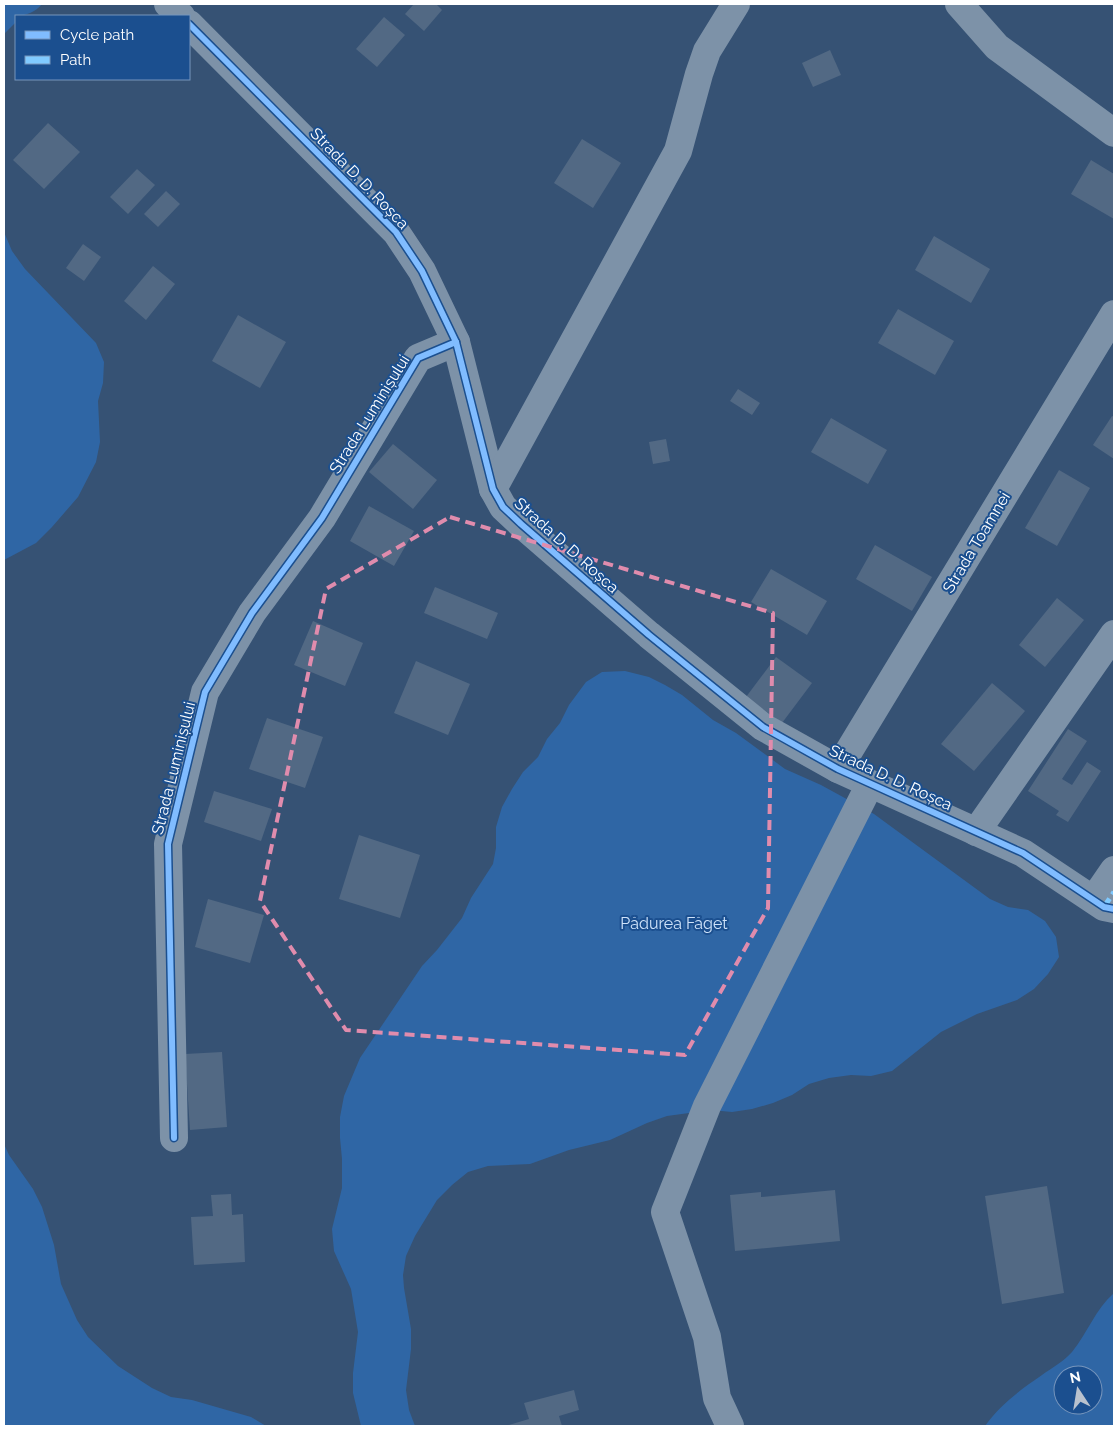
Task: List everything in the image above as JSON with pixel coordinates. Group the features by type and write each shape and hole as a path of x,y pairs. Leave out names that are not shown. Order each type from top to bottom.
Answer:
{"street":[{"path":"168,4 180,15"},
{"path":"493,489 678,151 707,52 736,4"},
{"path":"959,4 997,47 1014,62 1114,133"},
{"name":"Strada D. D. Roșca","path":"190,25 396,232 422,271 456,342 493,489 503,507 649,635 763,727 838,769 1023,853 1104,904"},
{"name":"Strada Toamnei","path":"838,769 1114,314"},
{"name":"Strada Luminișului","path":"174,1138 168,844 205,692 252,613 322,518 418,358 456,342"},
{"path":"976,832 1114,634"},
{"path":"730,1426 717,1398 707,1336 665,1212 707,1106 870,784"},
{"path":"1104,904 1114,870"}],"highlighted area":[{"path":"450,517 773,613 768,908 685,1055 346,1030 260,901 326,589"}],"green space":[{"path":"4,4 42,4 30,13 15,15 15,23 4,34"},
{"path":"4,232 12,251 25,269 96,343 104,362 103,383 98,401 100,442 96,462 78,497 52,527 36,543 4,560"},
{"name":"Pădurea Făget","path":"625,671 649,677 665,685 682,695 713,720 736,733 785,769 821,785 874,814 990,899 1008,907 1028,910 1045,921 1056,937 1059,957 1048,974 1034,989 1017,1000 977,1014 941,1032 892,1071 871,1076 851,1075 829,1078 809,1084 792,1095 773,1103 752,1109 732,1112 711,1110 667,1116 610,1140 569,1150 530,1164 488,1166 468,1172 437,1200 415,1236 406,1256 403,1275 411,1329 411,1349 406,1390 409,1410 415,1426 361,1426 353,1393 353,1373 358,1332 351,1289 334,1251 332,1229 342,1188 340,1117 344,1096 360,1058 422,966 462,918 471,898 493,864 496,848 496,827 502,807 523,772 538,757 547,739 560,723 569,705 586,682 602,672"},
{"path":"4,1144 9,1155 33,1189 42,1207 54,1245 61,1284 77,1320 88,1337 118,1366 152,1388 171,1397 192,1400 251,1417 266,1426 4,1426"},
{"path":"1114,1293 1114,1426 985,1426 1011,1398 1053,1367 1053,1415 1103,1415 1103,1365 1056,1365 1072,1352 1097,1314"}],"building":[{"path":"414,4 436,4 442,10 424,31 405,14"},
{"path":"384,17 405,35 377,67 356,49"},
{"path":"830,50 841,75 813,87 802,63"},
{"path":"48,123 80,152 44,189 13,160"},
{"path":"582,139 621,163 593,208 554,183"},
{"path":"1091,160 1114,174 1114,219 1071,194"},
{"path":"137,169 155,185 128,214 110,197"},
{"path":"166,191 180,204 158,227 144,214"},
{"path":"934,236 990,269 971,303 915,270"},
{"path":"83,244 101,257 84,281 66,268"},
{"path":"153,266 175,284 146,320 124,301"},
{"path":"898,309 954,341 935,375 878,343"},
{"path":"238,315 286,342 260,388 212,361"},
{"path":"738,389 760,403 752,415 730,401"},
{"path":"1112,416 1114,417 1114,459 1093,445"},
{"path":"831,418 887,450 868,484 811,452"},
{"path":"666,439 670,461 653,464 649,442"},
{"path":"393,444 437,480 413,509 369,472"},
{"path":"1059,470 1090,488 1057,546 1025,528"},
{"path":"369,506 414,531 394,566 350,541"},
{"path":"875,545 932,577 912,611 856,579"},
{"path":"771,569 827,601 807,635 751,602"},
{"path":"435,587 498,613 487,639 424,613"},
{"path":"1057,598 1084,620 1045,667 1019,645"},
{"path":"313,621 363,643 345,686 294,665"},
{"path":"776,657 812,683 782,723 746,697"},
{"path":"416,661 470,684 448,735 394,713"},
{"path":"992,683 1025,711 974,771 941,744"},
{"path":"267,718 323,737 305,788 249,769"},
{"path":"1068,729 1087,741 1062,779 1072,785 1087,762 1101,771 1068,822 1056,815 1059,811 1028,791"},
{"path":"214,791 272,809 261,841 204,822"},
{"path":"359,835 420,855 400,918 339,899"},
{"path":"208,899 264,915 250,963 195,947"},
{"path":"222,1052 227,1127 190,1130 185,1054"},
{"path":"1047,1186 1064,1293 1002,1304 985,1196"},
{"path":"835,1190 840,1241 735,1251 730,1195 761,1192 761,1197"},
{"path":"231,1194 232,1215 243,1214 245,1262 194,1265 191,1217 213,1216 211,1195"},
{"path":"574,1390 579,1410 559,1416 562,1426 505,1426 529,1419 524,1403"}],"marked path":[{"path":"1104,907 1114,892"}],"cycle path":[{"path":"190,25 396,232 422,271 456,342 493,489 503,507 649,635 763,727 838,769 1023,853 1104,907 1114,909"},
{"path":"174,1138 168,844 205,692 252,613 322,518 418,358 456,342"}]}
